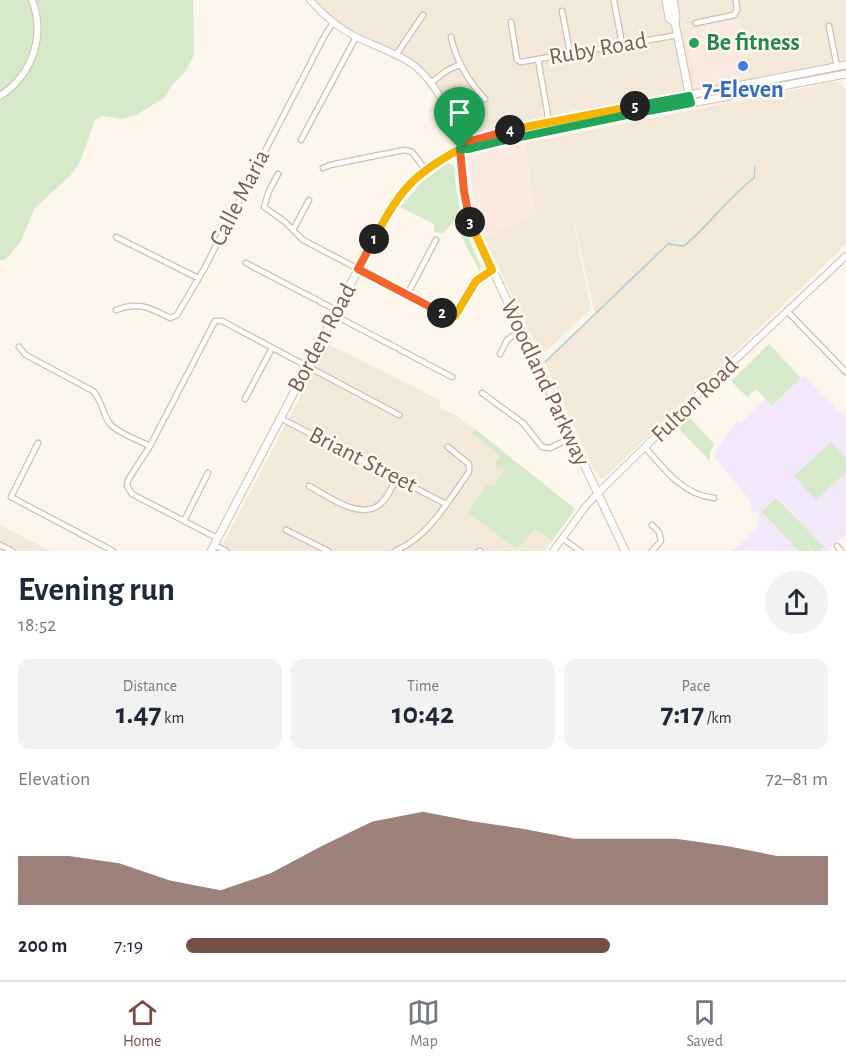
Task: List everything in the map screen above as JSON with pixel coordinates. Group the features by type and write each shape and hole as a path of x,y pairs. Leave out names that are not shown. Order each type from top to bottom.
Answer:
{"main road":[{"path":"666,0 669,18 675,23"},
{"path":"673,0 675,23 690,99"},
{"path":"460,149 846,65"},
{"path":"690,99 846,74"},
{"name":"Borden Road","path":"214,545 392,205 425,169 460,149 467,142 481,137 549,122 690,99"},
{"name":"Woodland Parkway","path":"460,149 467,214 625,551"}],"street":[{"path":"0,96 17,82 32,58 38,29 36,10 32,0"},
{"name":"Woodland Parkway","path":"310,0 333,23 356,37 396,55 418,69 431,83 453,124 460,149"},
{"path":"696,23 734,15 737,9 736,0"},
{"path":"614,1 622,44"},
{"path":"562,11 570,53"},
{"path":"396,55 423,15"},
{"name":"Ruby Road","path":"510,22 519,62 678,35"},
{"name":"Calle Maria","path":"116,310 131,305 140,305 173,318 177,315 333,23"},
{"path":"829,26 837,67"},
{"path":"301,140 356,37"},
{"path":"451,37 473,87 485,99"},
{"path":"538,59 549,122"},
{"path":"431,83 446,71 461,64"},
{"path":"323,168 404,150 412,152 425,169"},
{"path":"278,174 264,207 284,221 303,240 448,316 455,316 476,281 492,270"},
{"path":"293,230 309,200"},
{"path":"116,237 198,278"},
{"path":"407,295 436,240"},
{"name":"Fulton Road","path":"553,551 586,506 846,256"},
{"path":"246,263 452,377"},
{"path":"788,312 846,372"},
{"path":"226,551 214,545 184,521 132,494 127,486 128,480 150,446 216,321 222,321 399,415"},
{"path":"500,354 507,339 520,331"},
{"path":"19,347 26,355 93,391 100,399 106,418 111,424 150,446"},
{"path":"245,399 272,348"},
{"path":"482,393 523,423 542,447 550,448 571,438"},
{"name":"Briant Street","path":"280,417 446,504"},
{"path":"38,443 11,497 113,551"},
{"path":"395,551 421,536 470,468 469,464 448,447"},
{"path":"645,447 683,487 699,495 714,498"},
{"path":"184,521 208,473"},
{"path":"309,486 351,508 369,509 379,505 385,499 397,477"},
{"path":"652,525 659,532 661,541 652,551"},
{"path":"286,530 328,551"},
{"path":"562,538 580,551"},
{"path":"0,544 12,551"},
{"path":"837,546 841,551"}],"shaded area":[{"path":"309,0 846,0 846,69 550,125 497,136 463,147 436,88 409,62 355,37"},
{"path":"740,19 751,77 696,87 686,30"},
{"path":"838,81 846,90 846,244 607,476 601,479 594,470 545,363 596,314 570,204 591,309 541,356 484,237 535,213 525,143"},
{"path":"525,143 535,213 484,237 474,209 468,156"},
{"path":"328,344 441,401 439,407 457,416 575,509 545,551 219,551"},
{"path":"804,375 846,418 846,533 827,551 732,551 757,527 760,515 752,510 749,499 719,463 715,457 716,451 737,420 740,423 765,399 772,406"},
{"path":"0,525 51,551 0,551"}],"green space":[{"path":"0,0 193,0 194,55 186,71 173,84 164,98 136,115 122,119 102,116 95,120 80,162 71,175 35,208 20,243 5,260 0,260"},
{"path":"448,163 454,166 459,205 470,242 481,266 480,272 464,242 456,219 442,234 434,232 434,224 400,207 423,181"},
{"path":"769,344 801,378 772,406 756,389 747,397 731,381"},
{"path":"689,417 714,444 710,452 710,461 678,428"},
{"path":"475,429 575,509 552,541 535,529 517,549 468,513 487,485 494,485 505,470 495,467 499,455 472,433"},
{"path":"831,442 846,458 846,472 816,500 794,476"},
{"path":"776,498 824,547 819,551 814,551 792,529 812,551 799,551 762,512"}],"waterway":[{"path":"545,362 668,244 684,246 693,238 754,178 755,167"}],"place":[{"name":"Be fitness","path":"694,43"},
{"name":"7-Eleven","path":"743,66"}],"route":[{"path":"460,149 425,169 407,186 392,205 358,269 453,317 459,312 476,281 492,270 467,214 460,149 467,142 523,127 689,96 691,103 460,149"}]}
